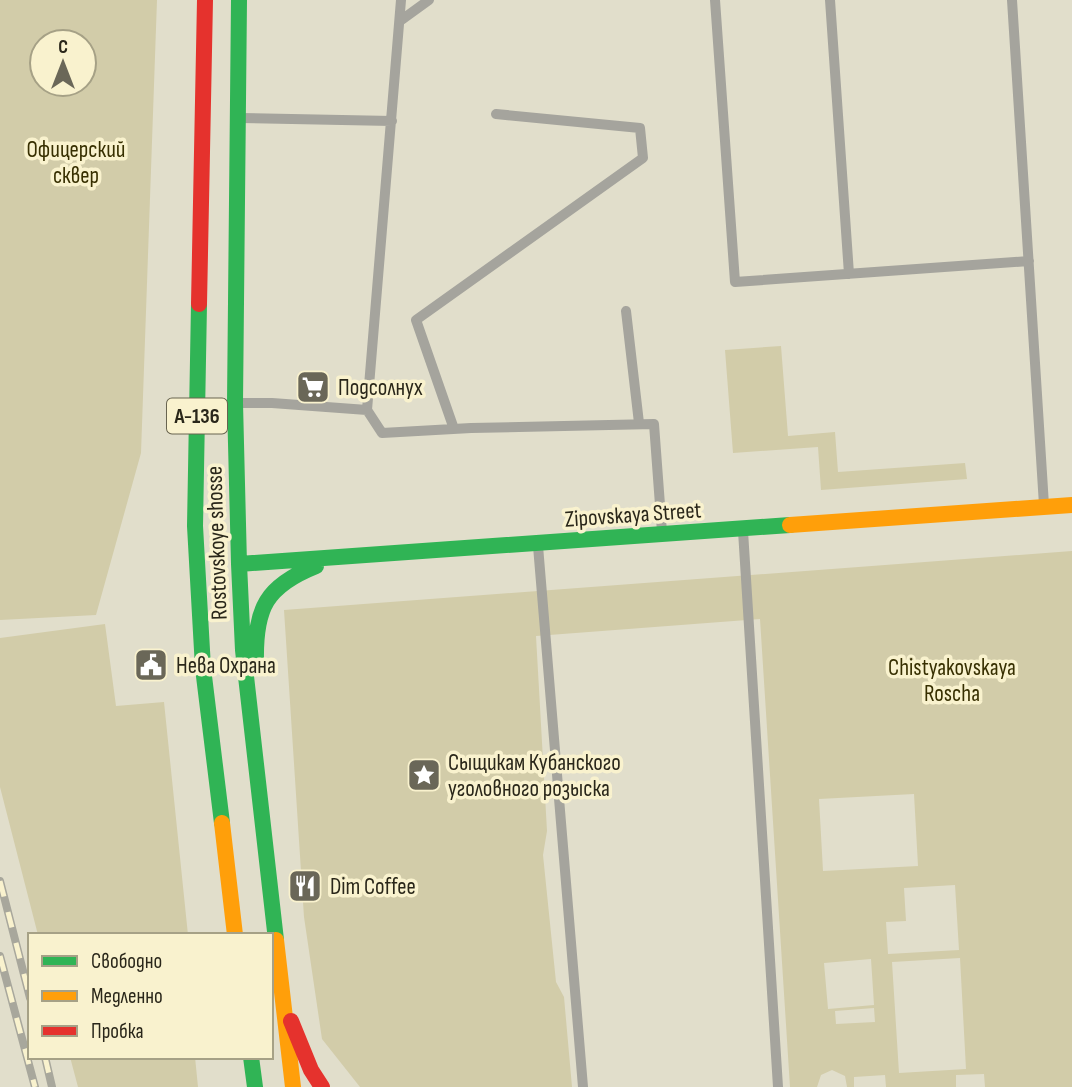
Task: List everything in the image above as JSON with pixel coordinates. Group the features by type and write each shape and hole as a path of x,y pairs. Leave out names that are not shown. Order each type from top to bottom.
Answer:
{"main road":[{"name":"Rostovskoye shosse","path":"205,0 195,498 243,650 292,1087"},
{"name":"Rostovskoye shosse","path":"235,933 203,668 218,566 237,512 235,403 239,0"},
{"name":"Zipovskaya Street","path":"218,566 1072,505"},
{"path":"237,512 260,542 281,553 320,559"},
{"path":"255,756 260,726 255,644 260,611 267,596 278,583 307,569 346,557"},
{"name":"Rostovskoye shosse","path":"282,998 311,1070 322,1087"},
{"path":"251,1059 255,1087"}],"lane":[{"path":"401,0 367,410 382,433 654,424 662,535"},
{"path":"400,21 429,0"},
{"path":"715,0 735,282 1029,261"},
{"path":"830,0 849,274"},
{"path":"1012,0 1044,507"},
{"path":"454,429 416,320 643,158 640,128 496,114"},
{"path":"237,118 391,121"},
{"path":"626,311 639,423"},
{"path":"235,403 367,410"},
{"path":"743,529 778,1087"},
{"path":"537,543 583,1087"}],"green space":[{"name":"Офицерский сквер","path":"0,0 157,0 141,453 96,615 0,620"},
{"path":"781,346 788,436 835,432 838,472 965,463 967,479 821,490 818,447 733,453 725,350"},
{"name":"Chistyakovskaya Roscha","path":"1072,551 1072,1087 985,1087 984,1074 956,1075 956,1087 886,1087 885,1075 854,1077 854,1087 847,1087 845,1076 832,1070 821,1075 817,1087 790,1087 760,619 536,636 547,831 543,855 556,982 564,997 572,1087 360,1087 322,1039 304,917 284,610","holes":["914,794 918,866 823,871 819,799","955,885 959,950 888,954 886,922 906,921 904,888","960,958 966,1069 899,1073 892,962","871,959 874,1005 828,1009 824,963","874,1008 875,1022 836,1024 835,1011"]},
{"path":"105,624 116,706 164,702 188,933 37,933 0,787 0,638"},
{"path":"71,1059 195,1059 198,1087 78,1087"}],"railway":[{"path":"0,881 28,990"},
{"path":"0,956 35,1087"},
{"path":"45,1059 52,1087"}],"traffic: fast":[{"path":"239,0 235,403 239,564 243,650 276,940"},
{"path":"199,304 195,526 203,668 222,823"},
{"path":"239,564 790,525"},
{"path":"256,661 258,627 267,601 285,582 316,566"},
{"path":"251,1059 255,1087"}],"traffic: slow":[{"path":"790,525 1072,505"},
{"path":"222,823 235,933"},
{"path":"276,940 293,1087"}],"traffic: jam":[{"path":"199,304 205,0"},
{"path":"291,1021 311,1070 322,1087"}],"place":[{"name":"Подсолнух","path":"313,387"},
{"name":"Нева Охрана","path":"151,665"},
{"name":"Сыщикам Кубанского уголовного розыска","path":"424,775"},
{"name":"Dim Coffee","path":"305,886"}]}
